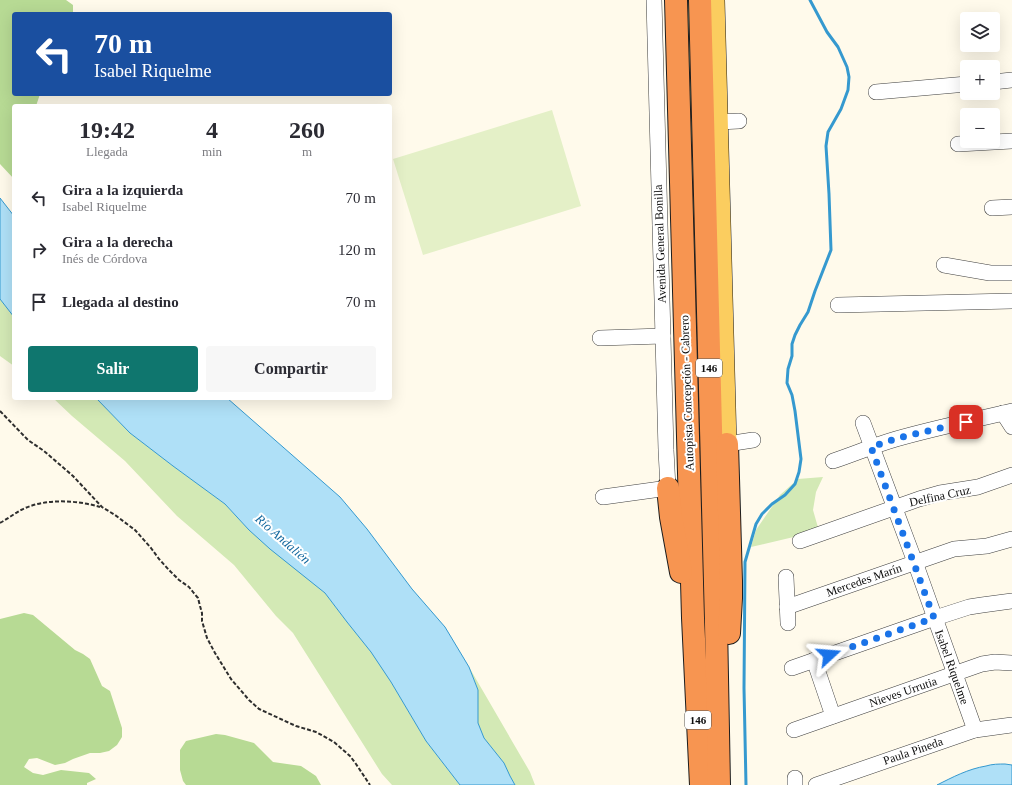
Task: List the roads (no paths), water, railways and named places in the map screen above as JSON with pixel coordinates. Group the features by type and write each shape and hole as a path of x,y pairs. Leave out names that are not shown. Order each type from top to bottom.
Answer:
{"highway":[{"name":"Autopista Concepción - Cabrero","path":"676,0 692,589 701,785"},
{"name":"Autopista Concepción - Cabrero","path":"700,0 719,785"},
{"path":"718,736 731,598 728,444"},
{"path":"668,488 671,517 695,656"}],"main road":[{"path":"715,0 728,444"}],"street":[{"name":"Avenida General Bonilla","path":"654,0 668,488"},
{"path":"1000,81 1012,80"},
{"path":"876,92 960,85"},
{"path":"718,122 739,121"},
{"path":"958,144 1012,141"},
{"path":"992,208 1012,207"},
{"path":"944,265 990,273 1012,273"},
{"path":"838,305 1012,301"},
{"path":"600,338 663,336"},
{"path":"833,461 871,447 912,435 1008,412 1012,426"},
{"name":"Isabel Riquelme","path":"862,424 894,507 975,730"},
{"path":"728,444 753,440"},
{"name":"Delfina Cruz","path":"800,540 919,499 978,487 1012,475"},
{"path":"603,497 668,488"},
{"name":"Mercedes Marín","path":"787,607 954,549 987,546 1012,538"},
{"path":"786,577 788,623"},
{"path":"792,668 934,618 976,606 1012,601"},
{"path":"814,660 833,716"},
{"name":"Nieves Urrutia","path":"794,730 988,663 1012,663"},
{"name":"Paula Pineda","path":"816,785 975,730 1012,725"}],"water":[{"path":"0,198 12,213 12,314 0,299"},
{"name":"Río Andalién","path":"98,400 229,400 340,497 367,529 412,589 445,627 469,667 478,690 478,723 484,738 504,763 515,785 460,785 426,741 391,682 371,652 325,593 270,549 249,530 225,504 130,433"},
{"path":"1005,764 1012,765 1012,785 937,785 973,769"}],"waterway":[{"path":"746,785 744,688 745,562 756,524 762,514 772,504 785,495 795,484 799,472 801,459 795,411 792,395 787,383 788,369 792,356 792,344 795,335 808,312 831,250 826,146 828,132 841,109 848,90 849,77 847,67 838,47 827,32 810,0"}]}
